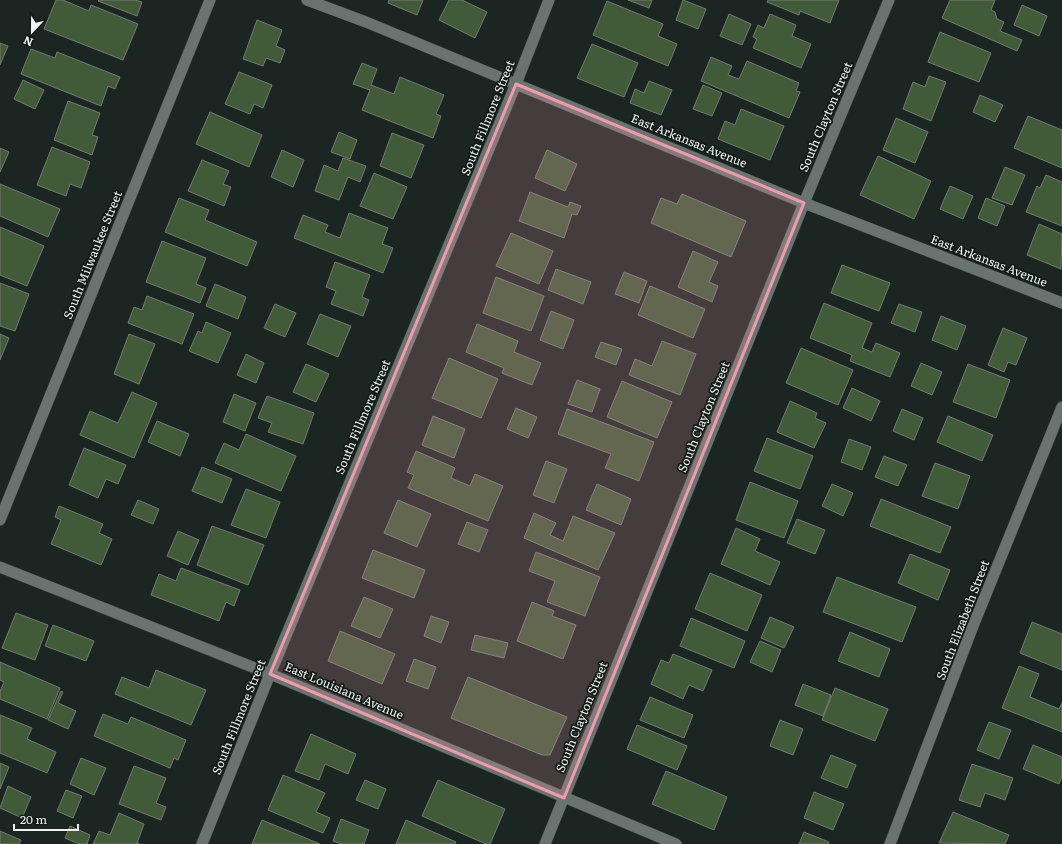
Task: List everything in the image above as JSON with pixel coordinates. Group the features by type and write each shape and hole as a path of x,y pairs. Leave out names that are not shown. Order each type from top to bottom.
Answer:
{"street":[{"name":"South Milwaukee Street","path":"0,520 210,0"},
{"name":"East Arkansas Avenue","path":"307,0 366,22 804,203 1062,303"},
{"name":"South Fillmore Street","path":"202,844 270,674 516,84 549,0"},
{"name":"South Clayton Street","path":"545,844 804,203 889,0"},
{"name":"South Elizabeth Street","path":"890,844 973,626 1062,407"},
{"name":"East Louisiana Avenue","path":"0,567 270,674 676,844"}],"highlighted area":[{"path":"516,84 804,203 564,798 270,674"}],"building":[{"path":"56,0 63,0 89,11 91,5 138,24 123,60 44,29"},
{"path":"135,0 142,2 137,16 98,1"},
{"path":"389,0 423,0 417,15 388,3"},
{"path":"449,0 462,0 487,12 475,38 439,20"},
{"path":"628,0 652,0 649,8"},
{"path":"683,0 706,9 698,29 676,20"},
{"path":"768,0 839,0 830,23 800,11 799,15 767,2"},
{"path":"950,0 995,0 991,10 995,12 997,19 1004,22 1000,31 1022,40 1017,51 942,18"},
{"path":"607,1 663,24 658,36 677,44 668,66 593,35"},
{"path":"1022,5 1047,16 1039,36 1014,25"},
{"path":"729,14 751,24 742,45 720,36"},
{"path":"770,14 796,25 792,36 811,44 801,68 753,48 757,39 753,37 758,25 764,28"},
{"path":"257,20 282,30 276,46 285,50 280,63 266,58 263,66 243,59"},
{"path":"940,32 991,53 979,82 928,62"},
{"path":"0,43 8,46 0,65"},
{"path":"592,44 638,63 624,97 577,78"},
{"path":"31,49 55,58 57,52 120,77 115,89 108,86 101,106 21,74"},
{"path":"711,57 732,66 728,75 739,79 747,61 799,83 796,91 800,92 789,118 701,81"},
{"path":"362,63 377,69 371,85 394,94 400,77 444,95 436,114 441,116 433,138 362,110 370,90 353,84"},
{"path":"239,72 272,85 263,108 254,104 250,114 225,104"},
{"path":"929,76 946,82 931,121 903,109 913,82 925,87"},
{"path":"23,80 44,90 35,109 14,99"},
{"path":"649,81 672,90 661,115 630,103 635,89 644,93"},
{"path":"703,85 722,93 712,116 693,109"},
{"path":"980,95 1003,105 995,122 973,112"},
{"path":"68,101 100,113 92,135 98,137 92,155 54,140"},
{"path":"741,109 784,126 770,160 718,139 725,121 735,125"},
{"path":"210,112 262,135 249,167 196,144"},
{"path":"1028,116 1062,130 1062,168 1014,148"},
{"path":"896,118 928,132 915,163 883,150"},
{"path":"339,132 357,140 350,159 331,152"},
{"path":"392,133 424,145 411,178 380,166"},
{"path":"52,147 90,162 81,188 70,184 66,196 37,185"},
{"path":"0,148 9,152 0,172"},
{"path":"282,150 304,160 293,187 271,177"},
{"path":"547,150 577,164 565,191 535,178"},
{"path":"878,156 931,181 914,219 860,195"},
{"path":"343,158 366,166 360,182 348,177 339,200 315,191 324,165 338,171"},
{"path":"202,160 229,171 223,184 231,187 224,206 188,191"},
{"path":"1005,167 1025,175 1012,205 992,198"},
{"path":"374,173 407,187 393,219 360,206"},
{"path":"1046,175 1062,182 1062,226 1026,212 1037,186 1040,188"},
{"path":"0,184 60,209 48,237 0,216"},
{"path":"950,186 973,196 963,219 940,209"},
{"path":"530,192 568,207 570,202 581,206 577,215 572,214 564,238 519,221"},
{"path":"682,194 746,221 731,257 651,223 661,198 677,204"},
{"path":"179,198 209,210 205,220 257,242 247,266 165,232"},
{"path":"986,198 1005,206 997,226 978,218"},
{"path":"349,213 388,228 382,244 393,248 383,273 294,238 303,215 328,225 325,232 340,238"},
{"path":"1039,224 1062,234 1061,269 1027,255"},
{"path":"0,227 44,246 27,286 0,275"},
{"path":"511,233 553,251 539,284 496,266"},
{"path":"162,241 206,258 196,284 206,288 200,303 146,282"},
{"path":"693,251 718,262 709,282 718,286 712,302 678,287"},
{"path":"335,262 370,275 362,297 369,300 363,316 331,304 336,291 326,287"},
{"path":"842,265 890,283 879,311 831,293"},
{"path":"556,269 591,282 583,304 548,290"},
{"path":"624,272 647,281 639,303 615,294"},
{"path":"496,277 544,296 531,331 483,313"},
{"path":"0,283 29,294 15,331 0,326"},
{"path":"215,284 246,297 238,319 206,306"},
{"path":"650,286 705,309 693,338 638,315"},
{"path":"147,296 194,314 182,344 128,323 134,307 142,310"},
{"path":"824,303 872,323 862,348 872,352 876,343 900,353 890,377 850,361 852,355 810,338"},
{"path":"275,304 296,313 285,337 264,328"},
{"path":"899,304 922,312 915,332 891,323"},
{"path":"551,311 574,320 563,349 540,340"},
{"path":"320,314 351,326 338,357 307,344"},
{"path":"941,316 966,326 957,350 932,340"},
{"path":"206,322 231,333 218,363 189,351 198,331 202,333"},
{"path":"477,324 518,341 514,352 541,363 532,385 502,373 504,368 466,352"},
{"path":"1003,328 1027,338 1016,365 1008,362 1004,372 988,365"},
{"path":"0,334 9,338 0,360"},
{"path":"129,334 155,344 139,384 114,374"},
{"path":"662,341 696,354 680,395 629,375 635,359 652,366"},
{"path":"601,342 622,349 616,365 595,357"},
{"path":"801,348 853,370 838,405 786,383"},
{"path":"246,354 264,363 256,383 237,375"},
{"path":"449,358 498,379 481,418 432,398"},
{"path":"921,363 942,372 932,395 911,386"},
{"path":"306,364 329,374 316,402 293,392"},
{"path":"968,364 1010,380 996,418 953,402"},
{"path":"577,380 600,389 592,412 568,404"},
{"path":"622,381 672,402 657,438 607,417"},
{"path":"852,388 880,401 871,421 843,408"},
{"path":"132,392 157,403 134,458 80,435 90,411 118,423"},
{"path":"234,394 256,403 245,431 223,422"},
{"path":"267,396 314,413 303,444 268,432 272,423 258,418"},
{"path":"790,401 817,413 815,418 826,423 814,448 777,432"},
{"path":"516,408 537,417 528,438 507,429"},
{"path":"567,409 654,442 639,481 605,468 611,454 558,434"},
{"path":"902,409 923,418 914,440 893,431"},
{"path":"433,416 465,429 454,458 422,445"},
{"path":"948,416 993,435 982,461 937,442"},
{"path":"157,421 189,434 180,456 148,442"},
{"path":"246,434 296,456 281,491 215,463 224,443 239,450"},
{"path":"767,438 813,456 800,489 754,471"},
{"path":"849,439 871,447 862,470 841,462"},
{"path":"84,448 126,465 118,484 106,479 98,498 69,485"},
{"path":"416,451 455,468 451,478 470,486 475,474 503,486 488,521 408,488 414,475 407,472"},
{"path":"884,456 907,465 898,486 875,477"},
{"path":"546,461 567,469 554,503 533,495"},
{"path":"935,463 970,476 958,509 922,496"},
{"path":"202,467 232,479 222,503 192,491"},
{"path":"750,482 798,501 784,538 736,520"},
{"path":"597,484 631,499 621,525 586,510"},
{"path":"832,484 853,493 843,516 822,506"},
{"path":"246,489 280,502 266,538 231,525"},
{"path":"881,499 951,527 940,553 870,526"},
{"path":"138,500 159,509 153,524 131,515"},
{"path":"398,500 431,514 417,547 384,533"},
{"path":"59,506 103,524 99,533 112,539 101,565 51,544 61,520 55,517"},
{"path":"534,513 556,523 550,535 563,541 573,516 615,533 598,570 524,538"},
{"path":"797,519 825,530 815,554 787,543"},
{"path":"467,522 488,530 479,552 458,544"},
{"path":"212,526 264,545 248,585 197,565"},
{"path":"736,528 760,539 755,551 780,562 770,585 721,564"},
{"path":"178,531 199,540 188,565 167,556"},
{"path":"373,550 425,570 414,598 362,578"},
{"path":"536,552 600,577 585,616 547,602 555,581 529,571"},
{"path":"910,554 950,570 938,600 898,583"},
{"path":"181,568 240,590 234,606 226,602 219,621 151,595 159,574 176,581"},
{"path":"710,573 762,595 747,631 695,609"},
{"path":"837,577 916,607 902,642 823,612"},
{"path":"364,597 393,609 380,638 351,626"},
{"path":"532,602 554,611 552,616 576,625 563,659 517,641"},
{"path":"16,613 48,625 35,660 2,648"},
{"path":"431,616 449,622 441,643 424,636"},
{"path":"770,617 794,627 784,648 761,638"},
{"path":"691,618 745,641 734,668 680,646"},
{"path":"1032,622 1062,634 1062,670 1020,653"},
{"path":"53,625 94,641 86,661 45,646"},
{"path":"340,631 395,654 382,684 328,661"},
{"path":"850,632 890,649 879,677 838,661"},
{"path":"475,635 508,643 504,658 471,650"},
{"path":"760,641 781,650 772,672 750,662"},
{"path":"673,654 712,670 703,691 689,685 683,699 651,684 661,660 669,663"},
{"path":"414,659 436,667 428,689 406,681"},
{"path":"0,662 60,688 47,719 0,699 0,691 4,682 0,680"},
{"path":"1019,666 1039,674 1030,697 1059,709 1062,703 1062,732 1002,708"},
{"path":"156,670 206,690 191,725 115,694 122,677 149,688"},
{"path":"468,677 567,717 550,755 542,755 451,718"},
{"path":"803,684 831,695 823,716 795,705"},
{"path":"835,688 888,709 875,741 822,720"},
{"path":"61,691 63,692 58,703 76,711 68,729 48,720"},
{"path":"650,697 693,715 684,738 640,720"},
{"path":"103,714 128,724 131,717 186,740 178,760 174,758 170,768 94,736"},
{"path":"0,715 32,728 27,739 56,752 47,773 0,753"},
{"path":"780,720 803,729 793,755 770,746"},
{"path":"989,722 1011,730 999,759 977,750"},
{"path":"637,725 687,746 677,770 627,749"},
{"path":"311,734 356,754 348,774 325,764 319,780 295,771"},
{"path":"1033,745 1062,757 1062,776 1059,784 1023,769"},
{"path":"831,755 856,765 847,788 821,778"},
{"path":"81,758 106,768 94,795 70,784"},
{"path":"0,763 9,767 0,789"},
{"path":"972,764 1013,778 1005,800 985,793 980,807 959,800"},
{"path":"134,766 166,778 156,803 166,807 161,820 119,804"},
{"path":"666,771 727,797 714,830 652,804"},
{"path":"283,775 325,793 316,812 330,818 323,833 268,810"},
{"path":"365,780 386,789 378,809 356,800"},
{"path":"438,780 505,809 490,844 486,844 422,816"},
{"path":"8,786 31,797 22,818 0,808"},
{"path":"66,790 82,796 73,818 57,811"},
{"path":"814,792 844,804 833,830 804,818"},
{"path":"953,812 1009,835 1005,844 939,843"},
{"path":"119,813 144,824 137,843 140,844 93,844 99,831 110,835"},
{"path":"341,819 369,830 364,844 341,844 333,841"},
{"path":"262,820 320,844 252,844"},
{"path":"406,820 456,842 455,844 396,844"},
{"path":"70,826 90,835 87,844 79,844 65,838"},
{"path":"0,831 21,840 19,844 0,844"},
{"path":"804,832 829,842 828,844 799,844"}]}
